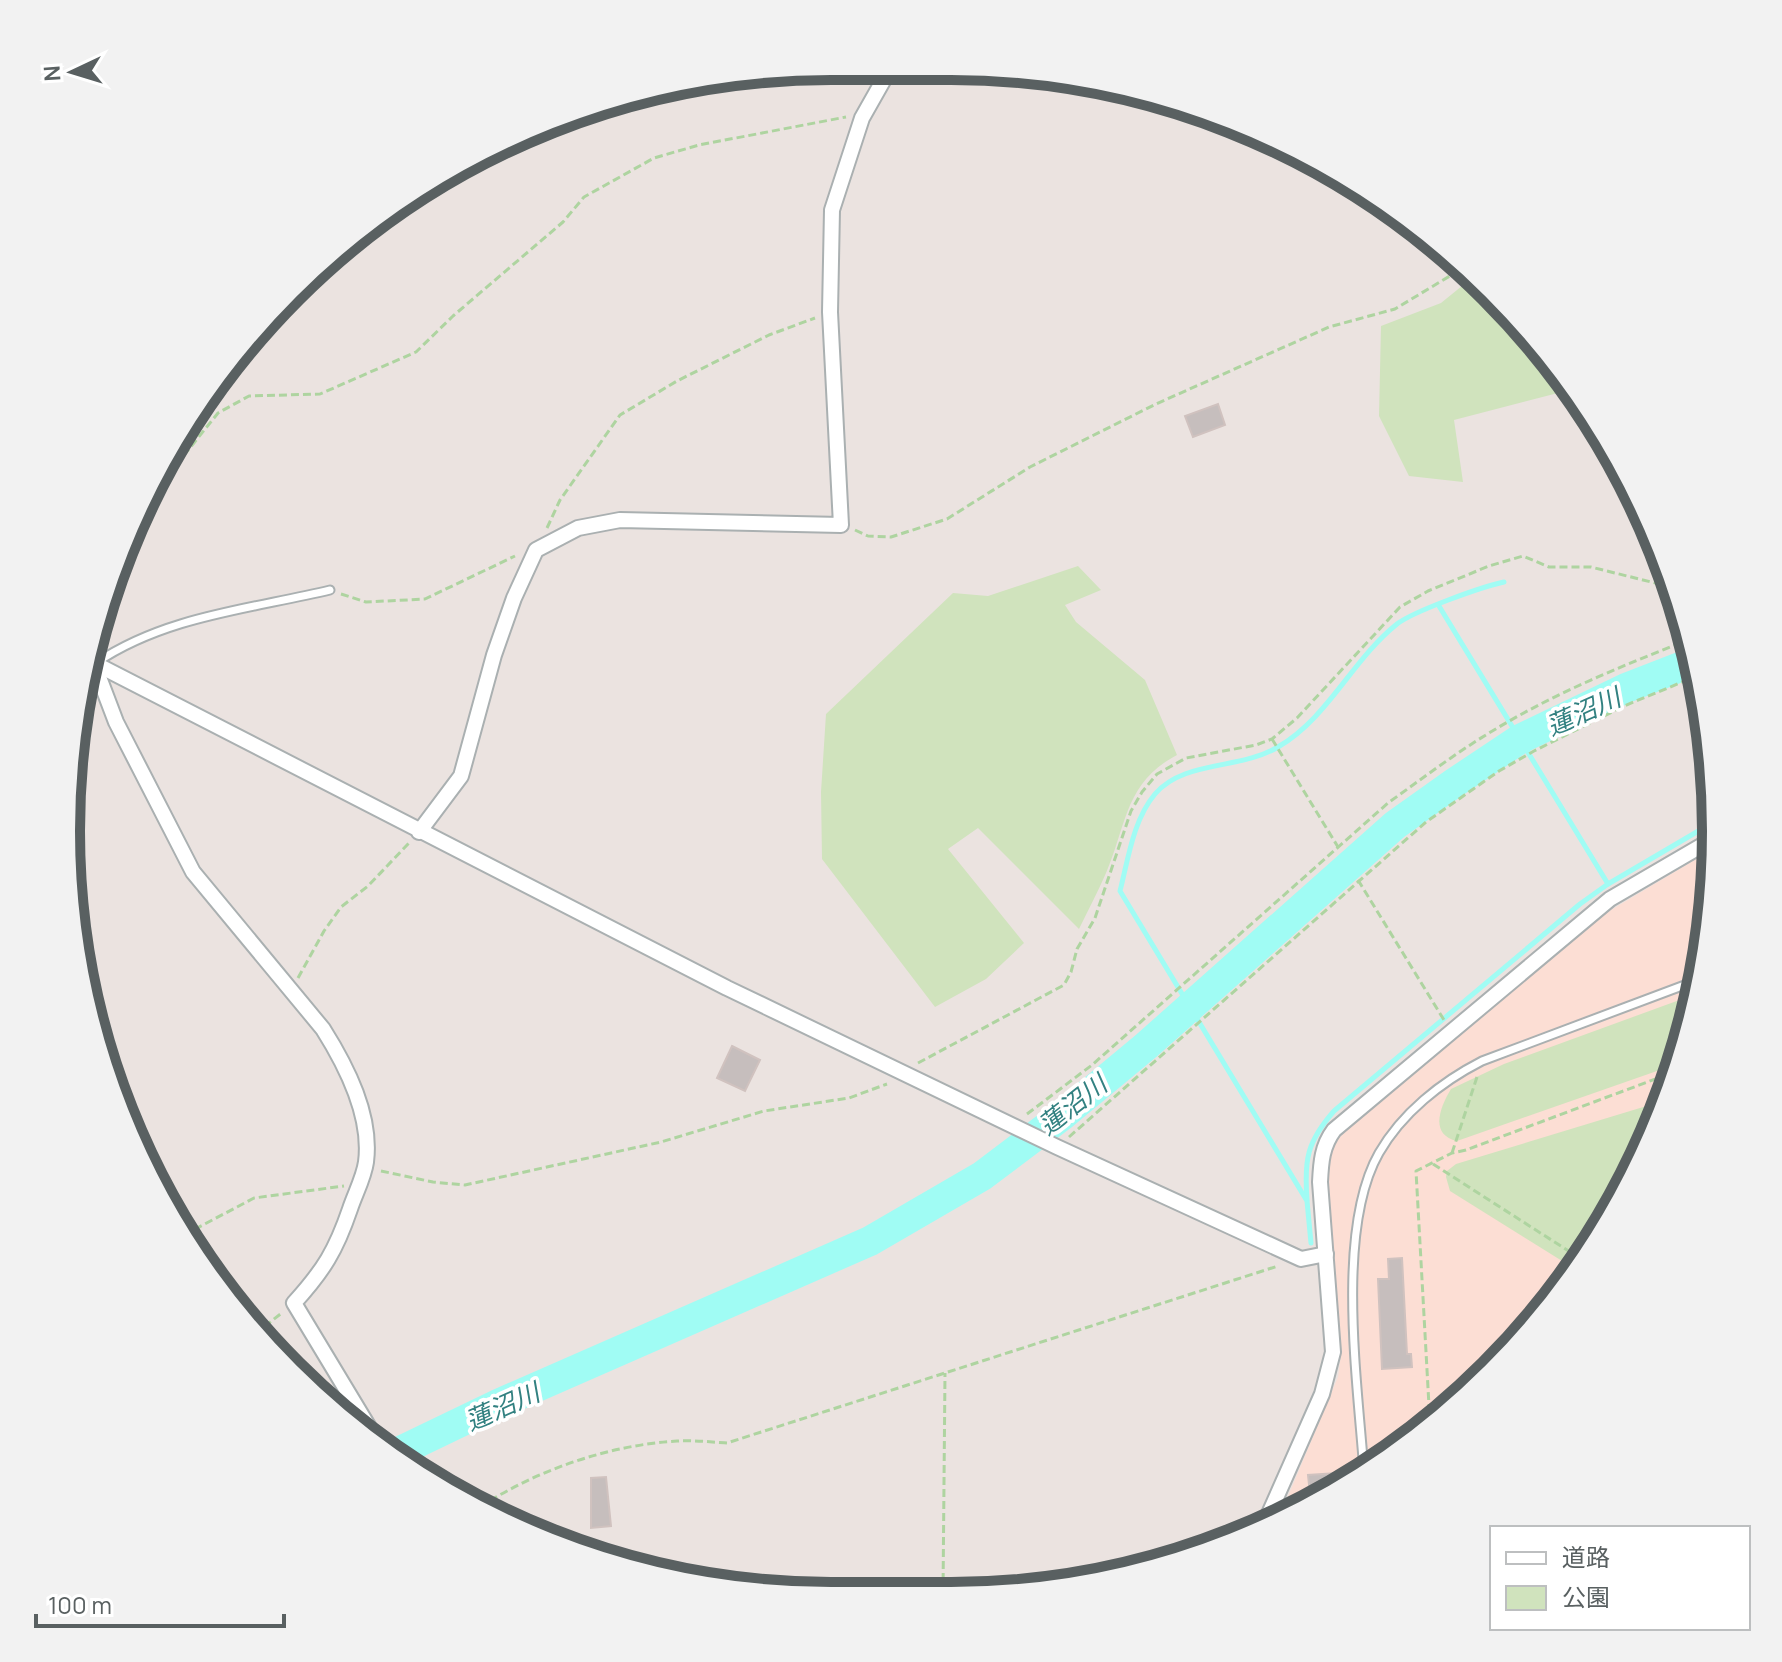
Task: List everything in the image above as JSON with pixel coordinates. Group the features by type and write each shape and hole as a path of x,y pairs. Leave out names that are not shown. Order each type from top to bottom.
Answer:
{"street":[{"path":"419,832 461,776 494,655 514,598 536,550 578,528 620,520 841,525 830,312 832,210 862,118 883,80"},
{"path":"99,666 419,832 908,1076 1301,1259 1326,1254"},
{"path":"96,675 116,722 193,872 291,987 337,1050 356,1093 366,1137 366,1164 337,1246 320,1274 294,1303 364,1419"},
{"path":"1270,1511 1329,1375 1333,1352 1320,1182 1322,1157 1328,1138 1610,899 1701,846"}],"lane":[{"path":"101,656 120,646 215,613 330,590"},
{"path":"1363,1458 1355,1379 1355,1237 1367,1179 1379,1153 1421,1103 1456,1075 1482,1061 1686,984"}],"path":[{"path":"176,465 218,413 249,396 320,394 416,352 453,316 563,222 584,197 654,158 699,145 848,116 862,118"},
{"path":"841,525 868,536 891,537 947,519 1030,467 1156,404 1329,327 1395,309 1454,273"},
{"path":"330,590 366,602 425,599 521,553 536,550 560,500 620,415 742,348 830,312"},
{"path":"366,1164 383,1172 465,1185 661,1142 764,1111 849,1098 908,1076 912,1066 1064,985 1077,949 1095,918 1131,811 1157,774 1186,758 1256,745 1272,739 1297,718 1400,607 1428,591 1523,556 1549,567 1591,567 1660,584"},
{"path":"1011,1125 1092,1065 1388,803 1495,729 1606,673 1678,644"},
{"path":"1053,1145 1191,1030 1426,822 1499,771 1624,706 1687,680"},
{"path":"1272,739 1338,847"},
{"path":"291,987 341,907 368,886 419,832"},
{"path":"1358,880 1439,1013"},
{"path":"1452,1153 1482,1061"},
{"path":"1429,1410 1416,1171 1452,1153 1660,1077"},
{"path":"1433,1164 1572,1253"},
{"path":"195,1229 254,1198 359,1184"},
{"path":"492,1501 543,1475 602,1452 677,1441 727,1443 1301,1259"},
{"path":"266,1326 294,1303"},
{"path":"943,1582 945,1373"}],"shaded area":[{"path":"1701,856 1696,929 1688,978 1662,1072 1625,1163 1575,1248 1547,1288 1482,1362 1408,1427 1368,1455 1285,1504 1338,1377 1341,1355 1327,1173 1329,1153 1334,1143 1474,1019 1606,913"}],"green space":[{"path":"1465,284 1516,336 1578,419 1558,393 1454,420 1463,482 1409,476 1379,416 1381,326 1441,303"},
{"path":"1078,566 1101,590 1065,605 1076,622 1145,680 1177,755 1160,766 1137,791 1106,873 1079,929 978,828 948,849 1024,943 986,979 935,1007 822,859 821,792 826,714 953,593 988,596"},
{"path":"1683,999 1663,1069 1457,1141 1448,1138 1439,1120 1451,1089 1504,1064"},
{"path":"1650,1105 1625,1163 1565,1263 1450,1191 1447,1171 1456,1164"}],"building":[{"path":"1218,404 1225,425 1193,437 1185,416"},
{"path":"732,1046 760,1060 745,1091 717,1078"},
{"path":"1402,1258 1407,1354 1411,1354 1412,1367 1382,1369 1378,1279 1389,1279 1388,1259"},
{"path":"1337,1473 1337,1474 1310,1490 1308,1475"},
{"path":"606,1477 611,1526 591,1528 591,1478"}],"waterway":[{"path":"1311,1243 1307,1201 1120,891 1132,841 1148,804 1167,783 1197,770 1247,759 1278,747 1311,721 1366,654 1397,624 1448,600 1504,582"},
{"path":"1439,606 1608,884"},
{"name":"蓮沼川","path":"405,1449 498,1404 870,1241 982,1176 1063,1115 1146,1046 1395,825 1520,739 1626,688 1683,666"},
{"path":"1307,1200 1309,1152 1318,1132 1334,1111 1580,904 1702,829"}]}
